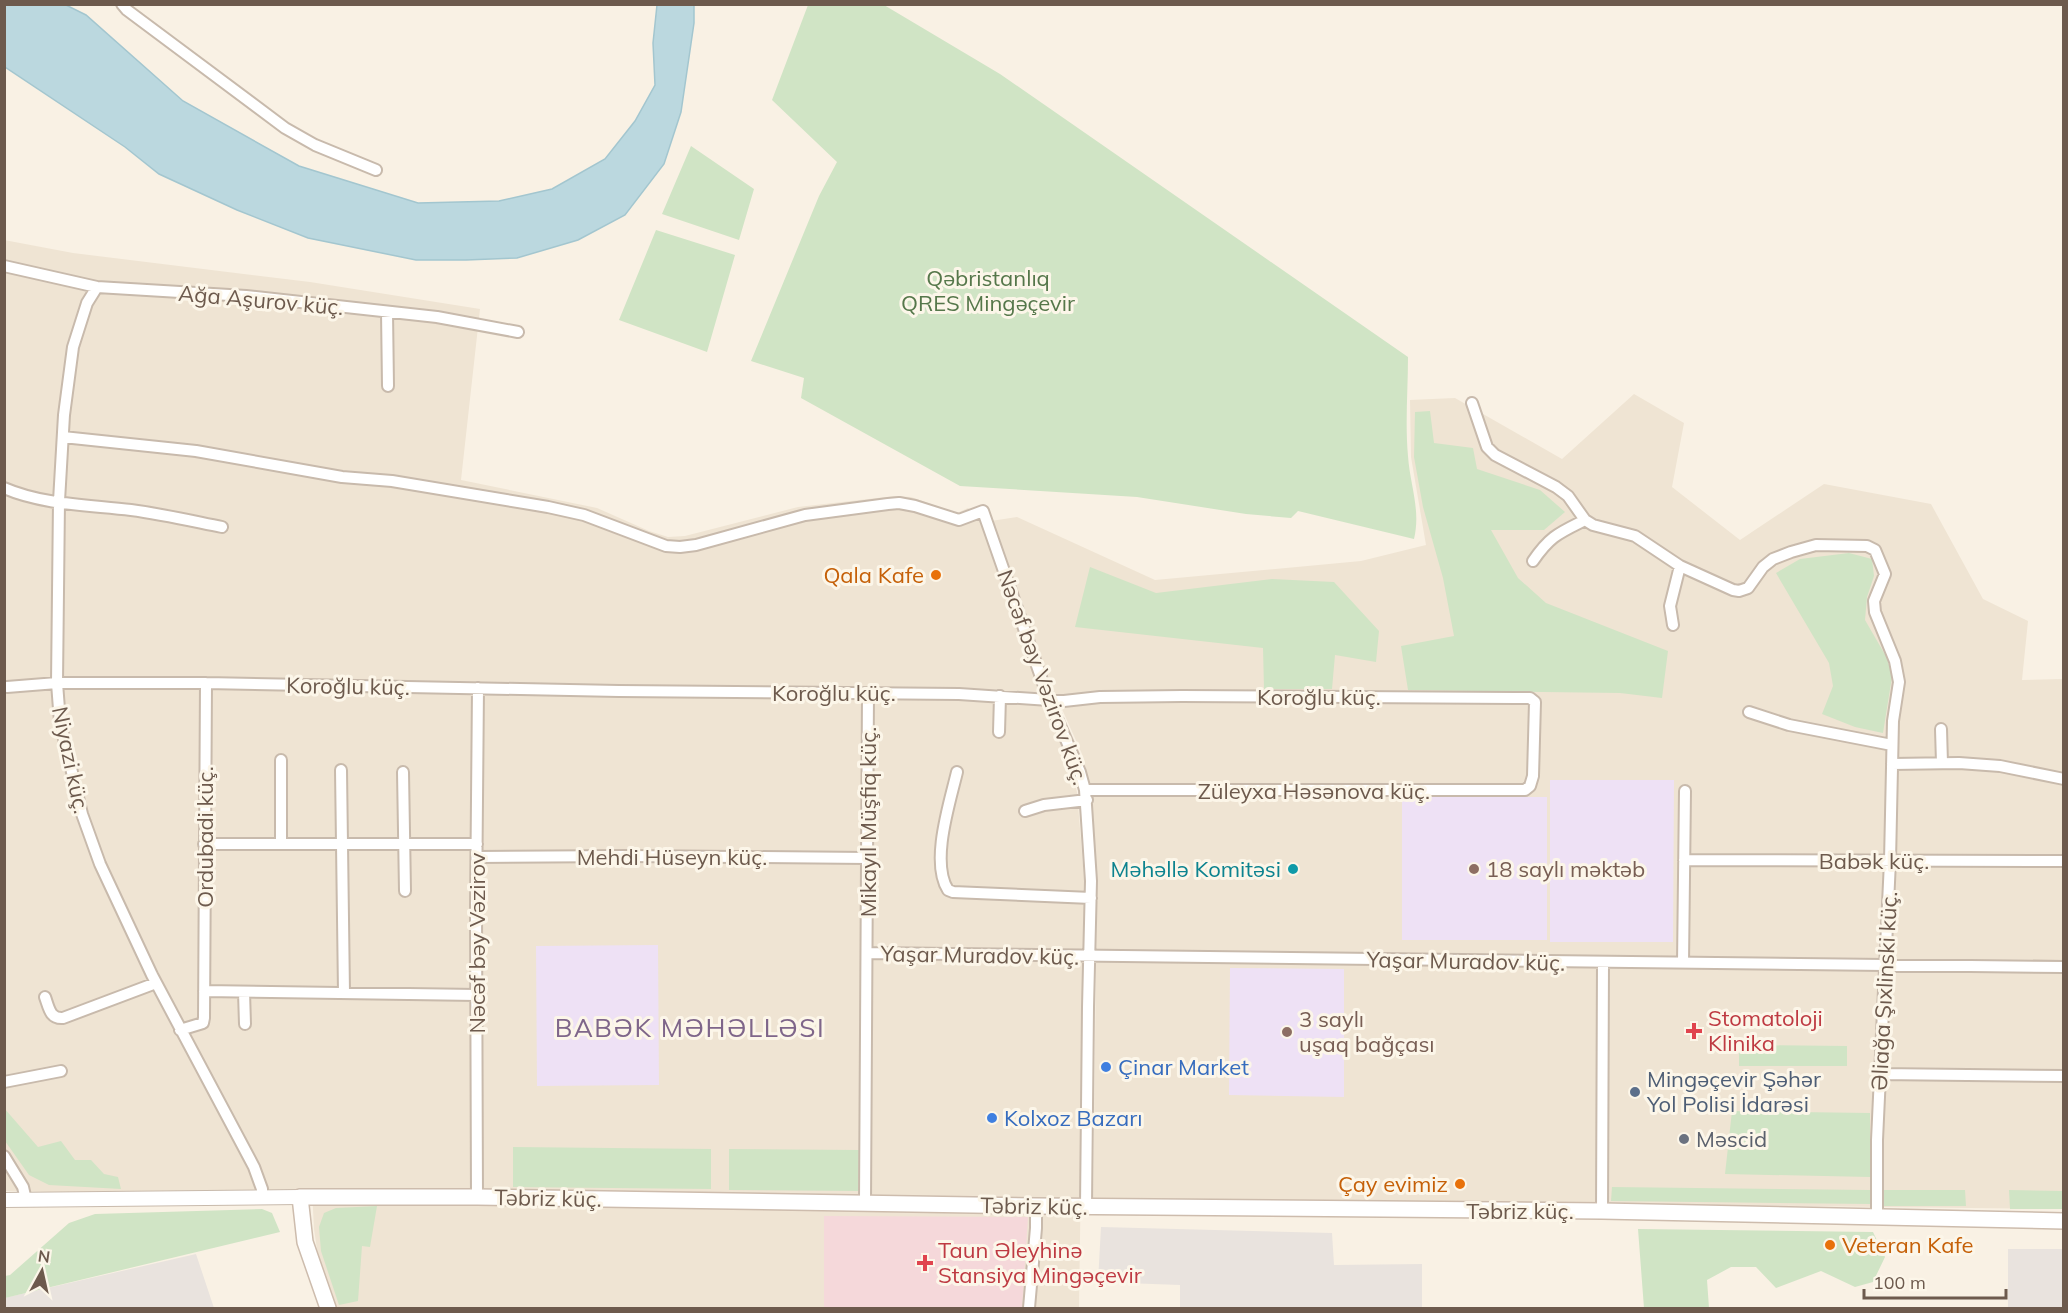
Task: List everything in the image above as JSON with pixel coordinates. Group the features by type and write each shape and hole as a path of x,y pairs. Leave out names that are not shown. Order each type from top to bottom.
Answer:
{"main road":[{"name":"Təbriz küç.","path":"300,1197 477,1197 1036,1206 1602,1211 2064,1221"},
{"path":"300,1197 305,1242 328,1308"}],"street":[{"path":"122,4 136,17 285,128 315,145 376,170"},
{"name":"Ağa Aşurov küç.","path":"4,266 97,287 246,296 437,317 518,332"},
{"name":"Niyazi küç.","path":"97,287 87,303 73,347 63,437 59,501 57,683 60,722 82,814 100,864 156,983 254,1167 262,1189 262,1198"},
{"path":"387,312 388,386"},
{"path":"1472,403 1487,447 1495,455 1556,487 1568,496 1585,520 1593,525 1635,536 1680,566 1670,606 1673,625"},
{"name":"Nəcəf bəy Vəzirov küç.","path":"63,437 196,451 342,477 392,481 548,507 584,515 649,541 680,547 696,545 805,515 888,504 899,503 915,506 959,520 983,511 1049,700 1080,772 1086,795 1091,898 1086,1206"},
{"path":"4,488 21,495 136,511 222,527"},
{"path":"1533,561 1555,535 1585,520"},
{"name":"Əliağa Şıxlinski küç.","path":"1680,566 1725,588 1739,591 1748,588 1763,567 1773,559 1791,552 1816,545 1867,546 1875,550 1886,574 1874,601 1875,612 1898,671 1899,682 1894,705 1892,745 1890,861 1879,1074 1877,1218"},
{"name":"Koroğlu küç.","path":"7,687 57,683 206,683 868,693 1000,696 1049,700 1182,696 1530,698 1535,702 1533,776"},
{"name":"Ordubadi küç.","path":"180,1030 203,1023 206,683"},
{"name":"Nəcəf bəy Vəzirov","path":"477,1197 478,688"},
{"name":"Mikayıl Müşfiq küç.","path":"865,1203 868,693"},
{"path":"999,732 1000,696"},
{"path":"1749,712 1789,725 1892,745"},
{"path":"1941,729 1942,763"},
{"path":"281,844 282,760"},
{"path":"1892,764 1942,763 2000,766 2064,779"},
{"path":"340,770 344,993"},
{"path":"403,772 405,891"},
{"path":"957,772 942,848 942,872 948,890 1091,898"},
{"name":"Züleyxa Həsənova küç.","path":"1086,795 1525,790 1530,786 1533,776"},
{"path":"1683,963 1685,791"},
{"path":"1024,811 1086,795"},
{"path":"204,844 477,844"},
{"name":"Mehdi Hüseyn küç.","path":"477,857 868,858"},
{"name":"Babək küç.","path":"1684,860 2064,861"},
{"name":"Yaşar Muradov küç.","path":"868,953 2064,967"},
{"path":"1602,1211 1603,962"},
{"path":"45,997 51,1015 56,1019 156,983"},
{"path":"204,991 477,995"},
{"path":"244,992 244,1024"},
{"path":"4,1082 62,1071"},
{"path":"1879,1074 2064,1076"},
{"path":"4,1156 23,1187 26,1200"},
{"name":"Təbriz küç.","path":"4,1200 300,1197"},
{"path":"1029,1308 1036,1206"}],"shaded area":[{"name":"BABƏK MƏHƏLLƏSI","path":"4,240 73,253 310,282 480,309 461,480 597,508 668,537 685,536 798,507 895,496 911,497 957,513 968,508 980,517 1077,792 1085,890 1079,1308 336,1308 318,1256 312,1190 92,1193 5,1191"},
{"path":"1634,394 1684,423 1672,487 1740,540 1824,484 1931,504 1983,599 2028,621 2022,680 2063,679 2063,1209 1093,1198 1097,889 1090,786 1082,754 1053,689 991,521 1017,517 1155,580 1361,561 1426,545 1411,457 1410,400 1455,398 1562,459"},
{"path":"1550,780 1674,780 1673,942 1550,942"},
{"name":"18 saylı məktəb","path":"1402,797 1547,797 1547,940 1402,940"},
{"path":"658,945 659,1085 537,1086 536,946"},
{"name":"3 saylı uşaq bağçası","path":"1230,968 1344,969 1344,1097 1229,1095"},
{"name":"Taun Əleyhinə Stansiya Mingəçevir","path":"824,1216 1028,1217 1022,1308 824,1308"},
{"path":"1101,1227 1332,1233 1334,1265 1422,1264 1422,1308 1180,1308 1180,1285 1098,1282"},
{"path":"2008,1249 2063,1249 2063,1308 2008,1308"},
{"path":"196,1254 214,1308 5,1308 4,1298"}],"green space":[{"name":"Qəbristanlıq QRES Mingəçevir","path":"808,5 884,5 1000,74 1408,357 1407,444 1416,508 1414,539 1298,511 1291,518 1246,514 1137,497 960,486 801,398 804,378 751,361 819,196 837,162 772,100"},
{"path":"691,146 754,189 739,240 662,214"},
{"path":"656,230 735,255 707,352 619,320"},
{"path":"1430,411 1434,443 1473,448 1477,469 1540,490 1565,512 1544,530 1491,530 1518,578 1546,603 1668,651 1662,698 1620,693 1408,690 1401,646 1454,636 1443,578 1423,507 1414,457 1415,412"},
{"path":"1849,553 1872,559 1874,576 1867,597 1865,620 1887,658 1892,677 1883,733 1855,727 1822,714 1833,686 1829,663 1776,573 1800,559"},
{"path":"1090,567 1156,593 1272,579 1334,582 1379,631 1376,662 1335,655 1332,689 1264,689 1263,648 1075,627"},
{"path":"1739,1045 1847,1046 1847,1066 1739,1066"},
{"path":"4,1108 38,1147 61,1141 75,1160 91,1160 104,1174 118,1177 121,1189 49,1185 29,1175 5,1141"},
{"path":"1732,1111 1870,1113 1870,1177 1725,1174"},
{"path":"513,1147 711,1149 711,1189 513,1187"},
{"path":"729,1149 859,1150 858,1191 729,1190"},
{"path":"1612,1187 1870,1190 1871,1204 1611,1201"},
{"path":"1884,1190 1965,1190 1966,1206 1884,1206"},
{"path":"2009,1190 2063,1191 2063,1209 2010,1209"},
{"path":"377,1206 370,1247 362,1246 358,1301 339,1305 321,1251 319,1227 324,1213 336,1208"},
{"path":"262,1209 272,1213 280,1232 5,1298 5,1276 10,1275 69,1223 95,1214"},
{"path":"1638,1229 1873,1232 1885,1257 1873,1282 1855,1287 1821,1271 1776,1288 1756,1267 1731,1267 1707,1280 1709,1308 1644,1308"}],"water":[{"path":"4,5 66,5 86,15 183,101 299,166 418,203 499,201 552,189 605,159 635,121 655,85 653,43 657,5 694,5 694,23 681,112 664,164 625,215 578,240 517,258 416,260 308,238 237,210 159,174 125,147 5,67"}],"place":[{"name":"Qala Kafe","path":"936,575"},
{"name":"Məhəllə Komitəsi","path":"1293,869"},
{"name":"18 saylı məktəb","path":"1474,869"},
{"name":"Stomatoloji Klinika","path":"1694,1031"},
{"name":"3 saylı uşaq bağçası","path":"1287,1032"},
{"name":"Çinar Market","path":"1106,1067"},
{"name":"Mingəçevir Şəhər Yol Polisi İdarəsi","path":"1635,1092"},
{"name":"Kolxoz Bazarı","path":"992,1118"},
{"name":"Məscid","path":"1684,1139"},
{"name":"Çay evimiz","path":"1460,1184"},
{"name":"Veteran Kafe","path":"1830,1245"},
{"name":"Taun Əleyhinə Stansiya Mingəçevir","path":"925,1263"}],"district":[{"name":"BABƏK MƏHƏLLƏSI","path":"690,1028"}]}
